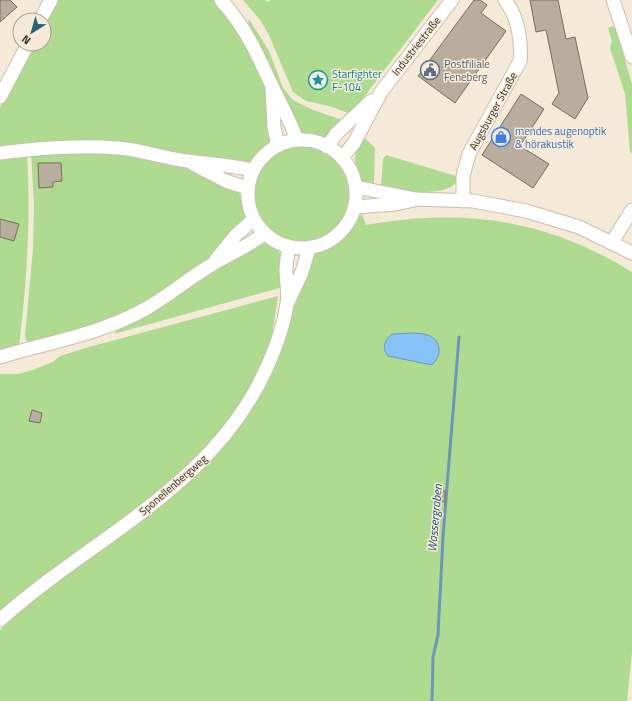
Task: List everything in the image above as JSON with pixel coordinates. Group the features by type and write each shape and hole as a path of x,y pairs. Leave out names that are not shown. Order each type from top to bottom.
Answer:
{"street":[{"path":"44,12 51,0"},
{"path":"221,0 244,28 290,120 297,140"},
{"name":"Industriestraße","path":"327,147 336,134 381,92 452,0"},
{"name":"Augsburger Straße","path":"463,201 463,176 468,154 520,61 521,47 519,33 511,7 505,0"},
{"path":"613,0 632,57"},
{"path":"0,97 24,52"},
{"path":"272,85 274,126 278,146"},
{"name":"Industriestraße","path":"342,158 354,143 381,92"},
{"path":"297,140 316,142 327,147 342,158 352,174 356,187 354,207 347,223 340,232 319,245 309,248 288,246 276,241 265,233 254,219 250,208 248,188 253,170 261,159 278,146 297,140"},
{"path":"0,153 66,147 97,147 156,153 186,160 230,165 253,170"},
{"path":"186,160 228,182 248,188"},
{"path":"356,187 416,199 463,201 526,211 580,227 632,253"},
{"path":"354,207 396,204 416,199"},
{"path":"612,242 630,218"},
{"path":"212,264 236,235 254,219"},
{"path":"0,357 74,336 119,321 147,308 212,264 248,246 265,233"},
{"name":"Sponellenbergweg","path":"287,303 286,270 288,246"},
{"name":"Sponellenbergweg","path":"0,620 68,564 149,508 172,489 213,450 230,429 255,392 278,339 287,303 302,272 309,248"}],"green space":[{"path":"57,0 213,0 242,37 263,78 269,116 269,146 253,162 0,147 0,108 29,52 52,52 52,12 50,12"},
{"path":"243,0 265,0 268,2 270,0 438,0 351,114 329,106 306,101 293,92 269,35 260,20"},
{"path":"249,19 269,51 283,88 293,100 313,110 345,121 324,142 302,135 298,130 248,23"},
{"path":"613,26 616,30 632,84 632,153 630,152 625,94 610,48 612,41 608,28"},
{"path":"364,137 375,148 374,182 371,186 358,179 356,166 355,157 357,149"},
{"path":"302,146 312,147 329,154 343,168 350,185 350,205 343,222 329,236 312,243 302,244 292,243 275,236 261,222 254,205 253,195 254,185 261,168 275,154 292,147"},
{"path":"87,150 130,154 158,159 199,171 238,192 244,203 245,217 240,227 217,252 186,278 157,298 104,321 75,331 30,343 26,340 25,336 33,249 34,205 31,153"},
{"path":"27,153 29,202 28,250 19,346 0,351 0,157"},
{"path":"386,155 456,176 458,178 454,185 446,189 436,191 424,192 381,187 383,159"},
{"path":"362,214 366,225 402,220 437,218 471,218 504,222 536,229 568,240 600,254 632,272 632,652 627,701 0,701 0,630 54,582 149,516 199,473 233,436 256,402 277,361 313,253 328,248 341,239"},
{"path":"264,243 272,246 281,255 283,266 283,287 114,334 118,329 250,248"},
{"path":"278,296 270,349 257,377 224,430 163,490 57,566 0,614 0,374 18,374 53,362 60,356 89,347"}],"water":[{"path":"412,333 432,337 437,342 439,348 438,357 432,365 388,356 384,347 387,338 392,334"}],"building":[{"path":"0,0 10,0 17,7 0,22"},
{"path":"474,0 480,0 487,5 481,13 506,31 455,103 418,76"},
{"path":"530,0 558,0 566,39 575,37 588,98 575,119 552,104 559,93 546,30 536,32"},
{"path":"521,94 544,109 520,146 549,164 533,188 482,155"},
{"path":"38,163 61,163 62,181 53,182 53,187 39,188"},
{"path":"0,219 19,224 14,241 0,237"},
{"path":"32,410 42,413 40,423 29,421"},
{"path":"437,490 445,491 445,502 436,501"}],"waterway":[{"name":"Wassergraben","path":"432,701 433,657 438,635 443,537 459,337"}],"place":[{"name":"Postfiliale Feneberg","path":"430,70"},
{"name":"Starfighter F-104","path":"318,80"},
{"name":"mendes augenoptik & hörakustik","path":"501,137"}]}
